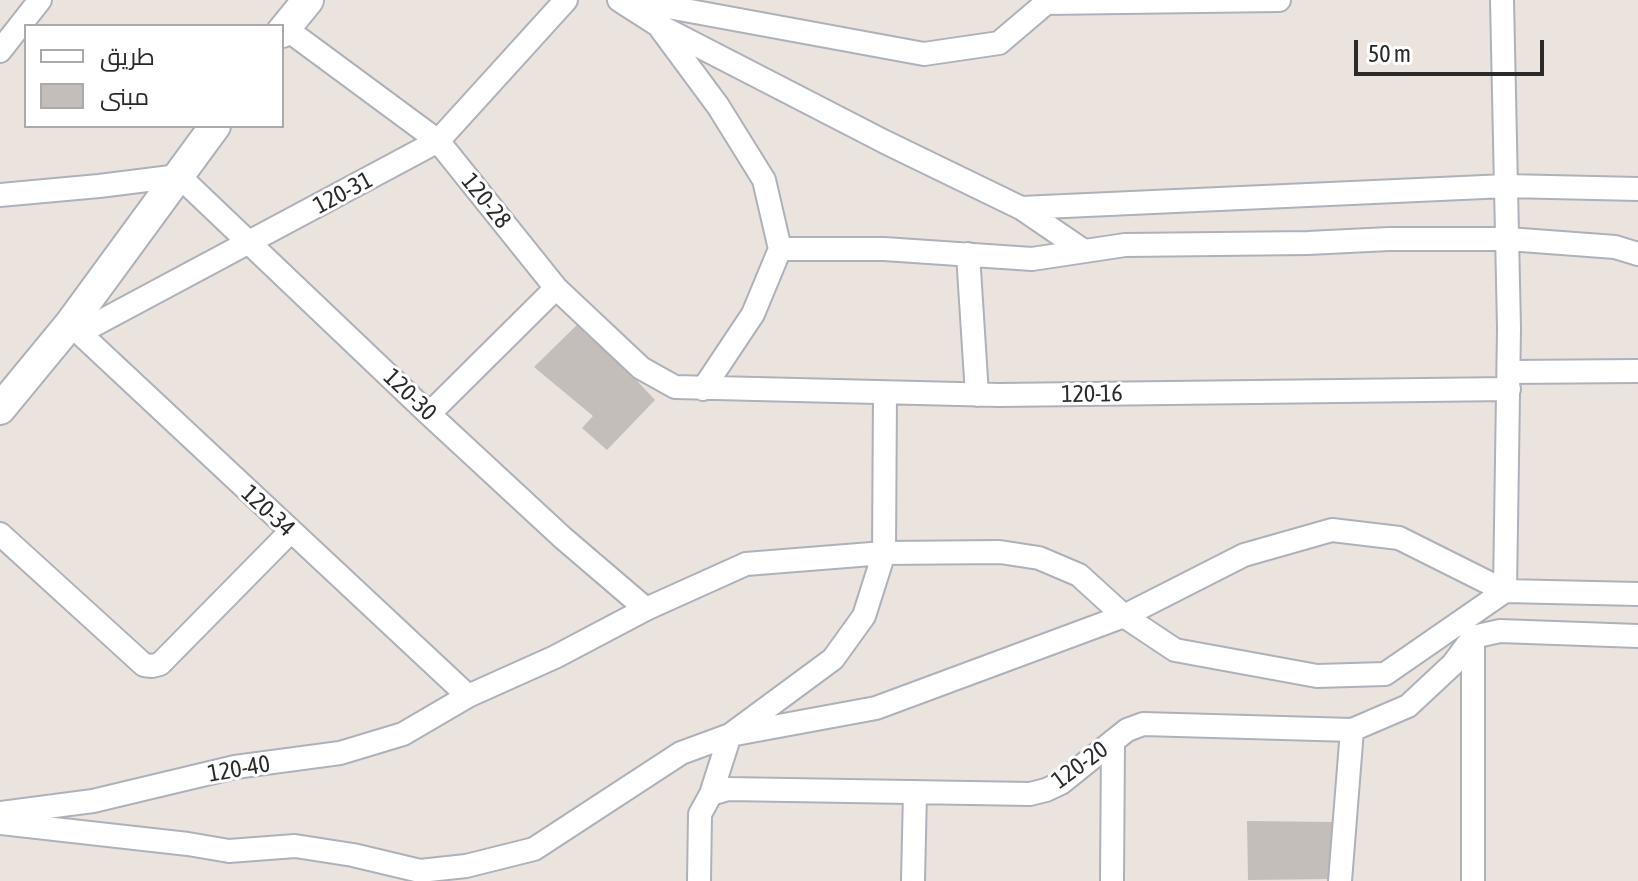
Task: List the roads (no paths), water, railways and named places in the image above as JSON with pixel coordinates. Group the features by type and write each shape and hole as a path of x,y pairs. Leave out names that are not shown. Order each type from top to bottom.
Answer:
{"street":[{"path":"0,51 40,0"},
{"path":"284,30 308,0"},
{"name":"120-31","path":"74,328 250,242 438,141 566,0"},
{"path":"619,0 658,25 1021,208 1084,251"},
{"path":"630,0 924,54 999,43 1044,1 1279,0"},
{"path":"1502,0 1509,381 1505,591"},
{"path":"658,25 718,106 764,180 780,249 753,314 703,389"},
{"name":"120-28","path":"284,30 438,141 556,288 641,368 675,387"},
{"path":"0,409 74,328 214,128"},
{"path":"0,195 179,176"},
{"name":"120-30","path":"179,176 429,414 563,538 646,609"},
{"path":"1021,208 1506,186 1638,189"},
{"path":"780,249 884,249 1032,259 1125,245 1508,239 1615,247 1638,254"},
{"path":"968,254 977,395"},
{"path":"429,414 556,288"},
{"name":"120-34","path":"74,328 468,696"},
{"name":"120-16","path":"675,387 977,395 1509,381 1638,371"},
{"path":"699,881 700,814 711,794 730,735 833,659 864,616 884,553 885,393"},
{"path":"0,823 229,851 295,846 353,855 420,871 466,866 534,849 681,753 730,735 876,708 1124,616 1244,555 1332,530 1399,538 1505,591 1638,594"},
{"path":"0,534 144,665 152,666 160,664 290,532"},
{"path":"646,609 746,564 884,553 1000,552 1039,558 1079,575 1124,616 1175,650 1317,676 1385,674 1505,591"},
{"name":"120-40","path":"0,813 93,801 235,767 340,753 403,734 468,696 555,657 646,609"},
{"path":"1473,881 1473,637 1500,631 1638,636"},
{"name":"120-20","path":"711,794 728,789 1030,794 1061,783 1127,730 1143,724 1352,730 1408,706 1453,664 1473,637"},
{"path":"1340,881 1352,730"},
{"path":"1112,881 1113,741"},
{"path":"913,881 915,792"}]}
